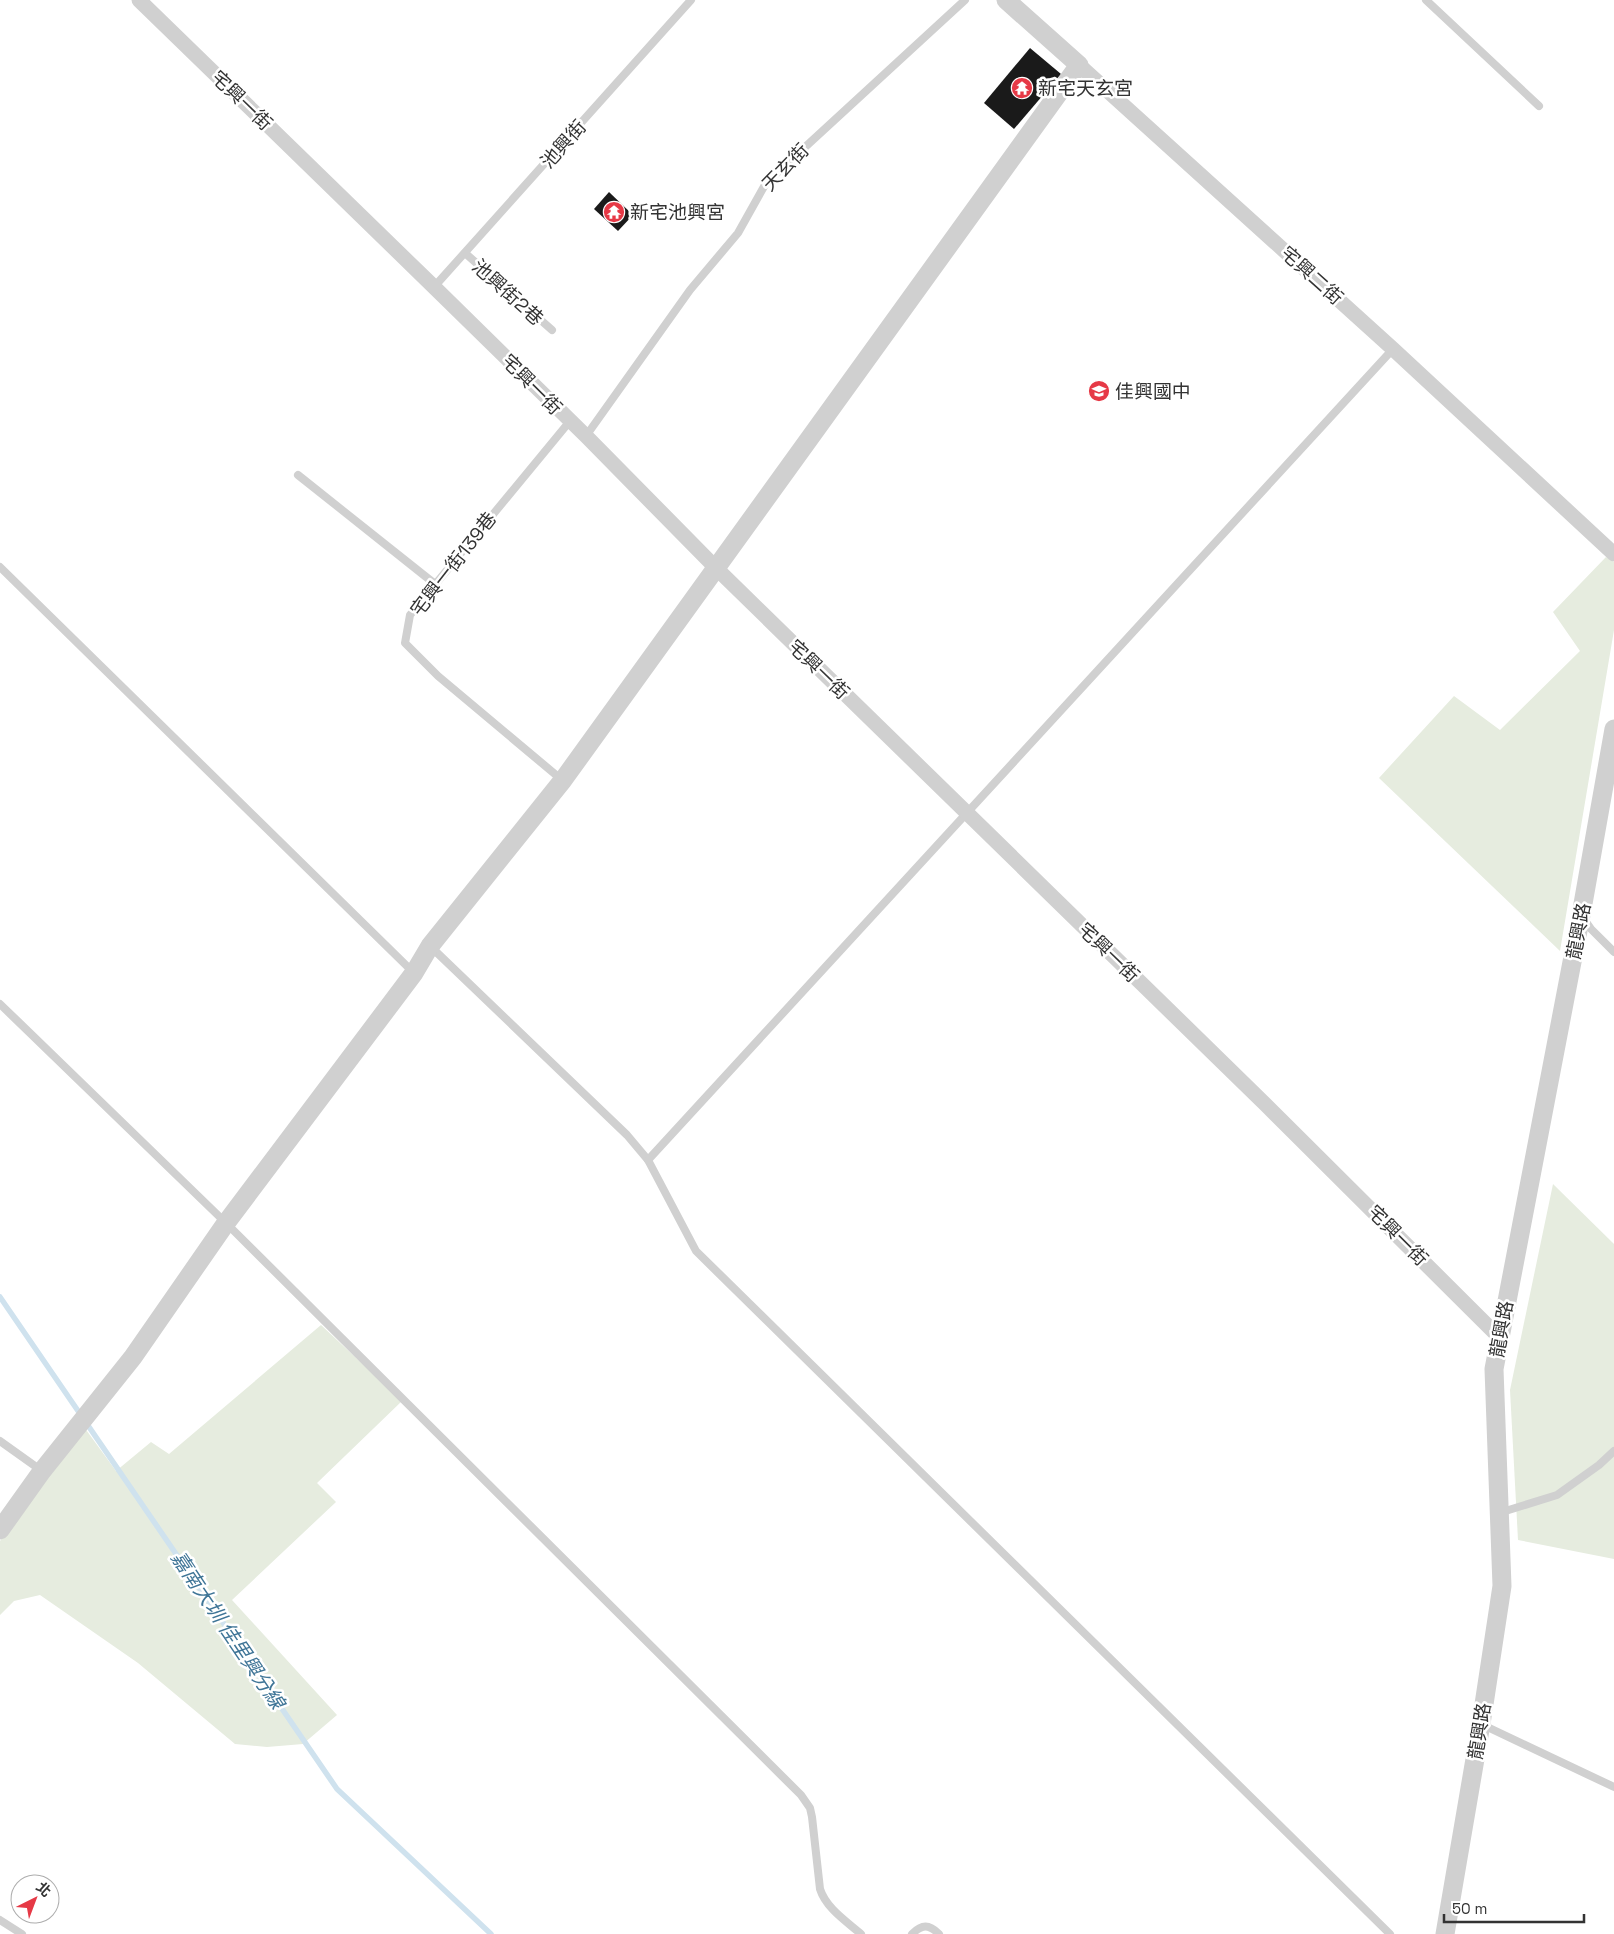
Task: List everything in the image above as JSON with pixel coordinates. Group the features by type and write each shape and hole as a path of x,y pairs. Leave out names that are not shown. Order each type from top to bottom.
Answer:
{"street":[{"name":"宅興一街","path":"140,0 586,436 716,568 1266,1104 1500,1336"},
{"name":"宅興二街","path":"1006,0 1393,349 1614,554"},
{"path":"0,1530 42,1470 133,1357 226,1223 414,973 430,946 563,780 1079,65"},
{"name":"龍興路","path":"1445,1934 1481,1724 1502,1586 1494,1369 1581,915 1614,729"}],"lane":[{"name":"池興街","path":"434,287 691,0"},
{"name":"天玄街","path":"586,436 690,290 738,233 766,182 965,0"},
{"path":"1426,0 1539,106"},
{"name":"池興街2巷","path":"465,253 552,330"},
{"path":"648,1160 1393,349"},
{"name":"宅興一街139巷","path":"563,780 438,676 405,643 410,615 570,422"},
{"path":"298,476 435,584"},
{"path":"0,567 414,973"},
{"path":"1581,915 1614,952"},
{"path":"430,946 627,1135 648,1160 696,1251 1390,1934"},
{"path":"0,1004 226,1223 801,1795 810,1808 812,1817 822,1896 828,1905 861,1934"},
{"path":"0,1441 42,1470"},
{"path":"1499,1513 1557,1495 1599,1465 1614,1451"},
{"path":"1481,1724 1614,1787"},
{"path":"0,1920 22,1934"},
{"path":"912,1934 917,1928 926,1926 939,1934"}],"shaded area":[{"path":"1606,557 1614,562 1614,630 1560,951 1379,778 1454,696 1500,730 1580,651 1553,612"},
{"path":"1553,1184 1614,1244 1614,1559 1518,1540 1510,1390"},
{"path":"321,1325 402,1401 317,1483 336,1502 232,1600 337,1715 303,1744 267,1747 235,1744 138,1663 40,1595 14,1601 0,1615 0,1541 84,1427 116,1471 151,1442 169,1454"}],"building":[{"name":"新宅天玄宮","path":"1030,48 1061,74 1014,129 984,103"},
{"name":"新宅池興宮","path":"609,192 633,215 618,231 594,209"}],"waterway":[{"name":"嘉南大圳 佳里興分線","path":"0,1297 337,1789 491,1934"}],"place":[{"name":"新宅天玄宮","path":"1022,88"},
{"name":"新宅池興宮","path":"614,212"},
{"name":"佳興國中","path":"1099,391"}]}
